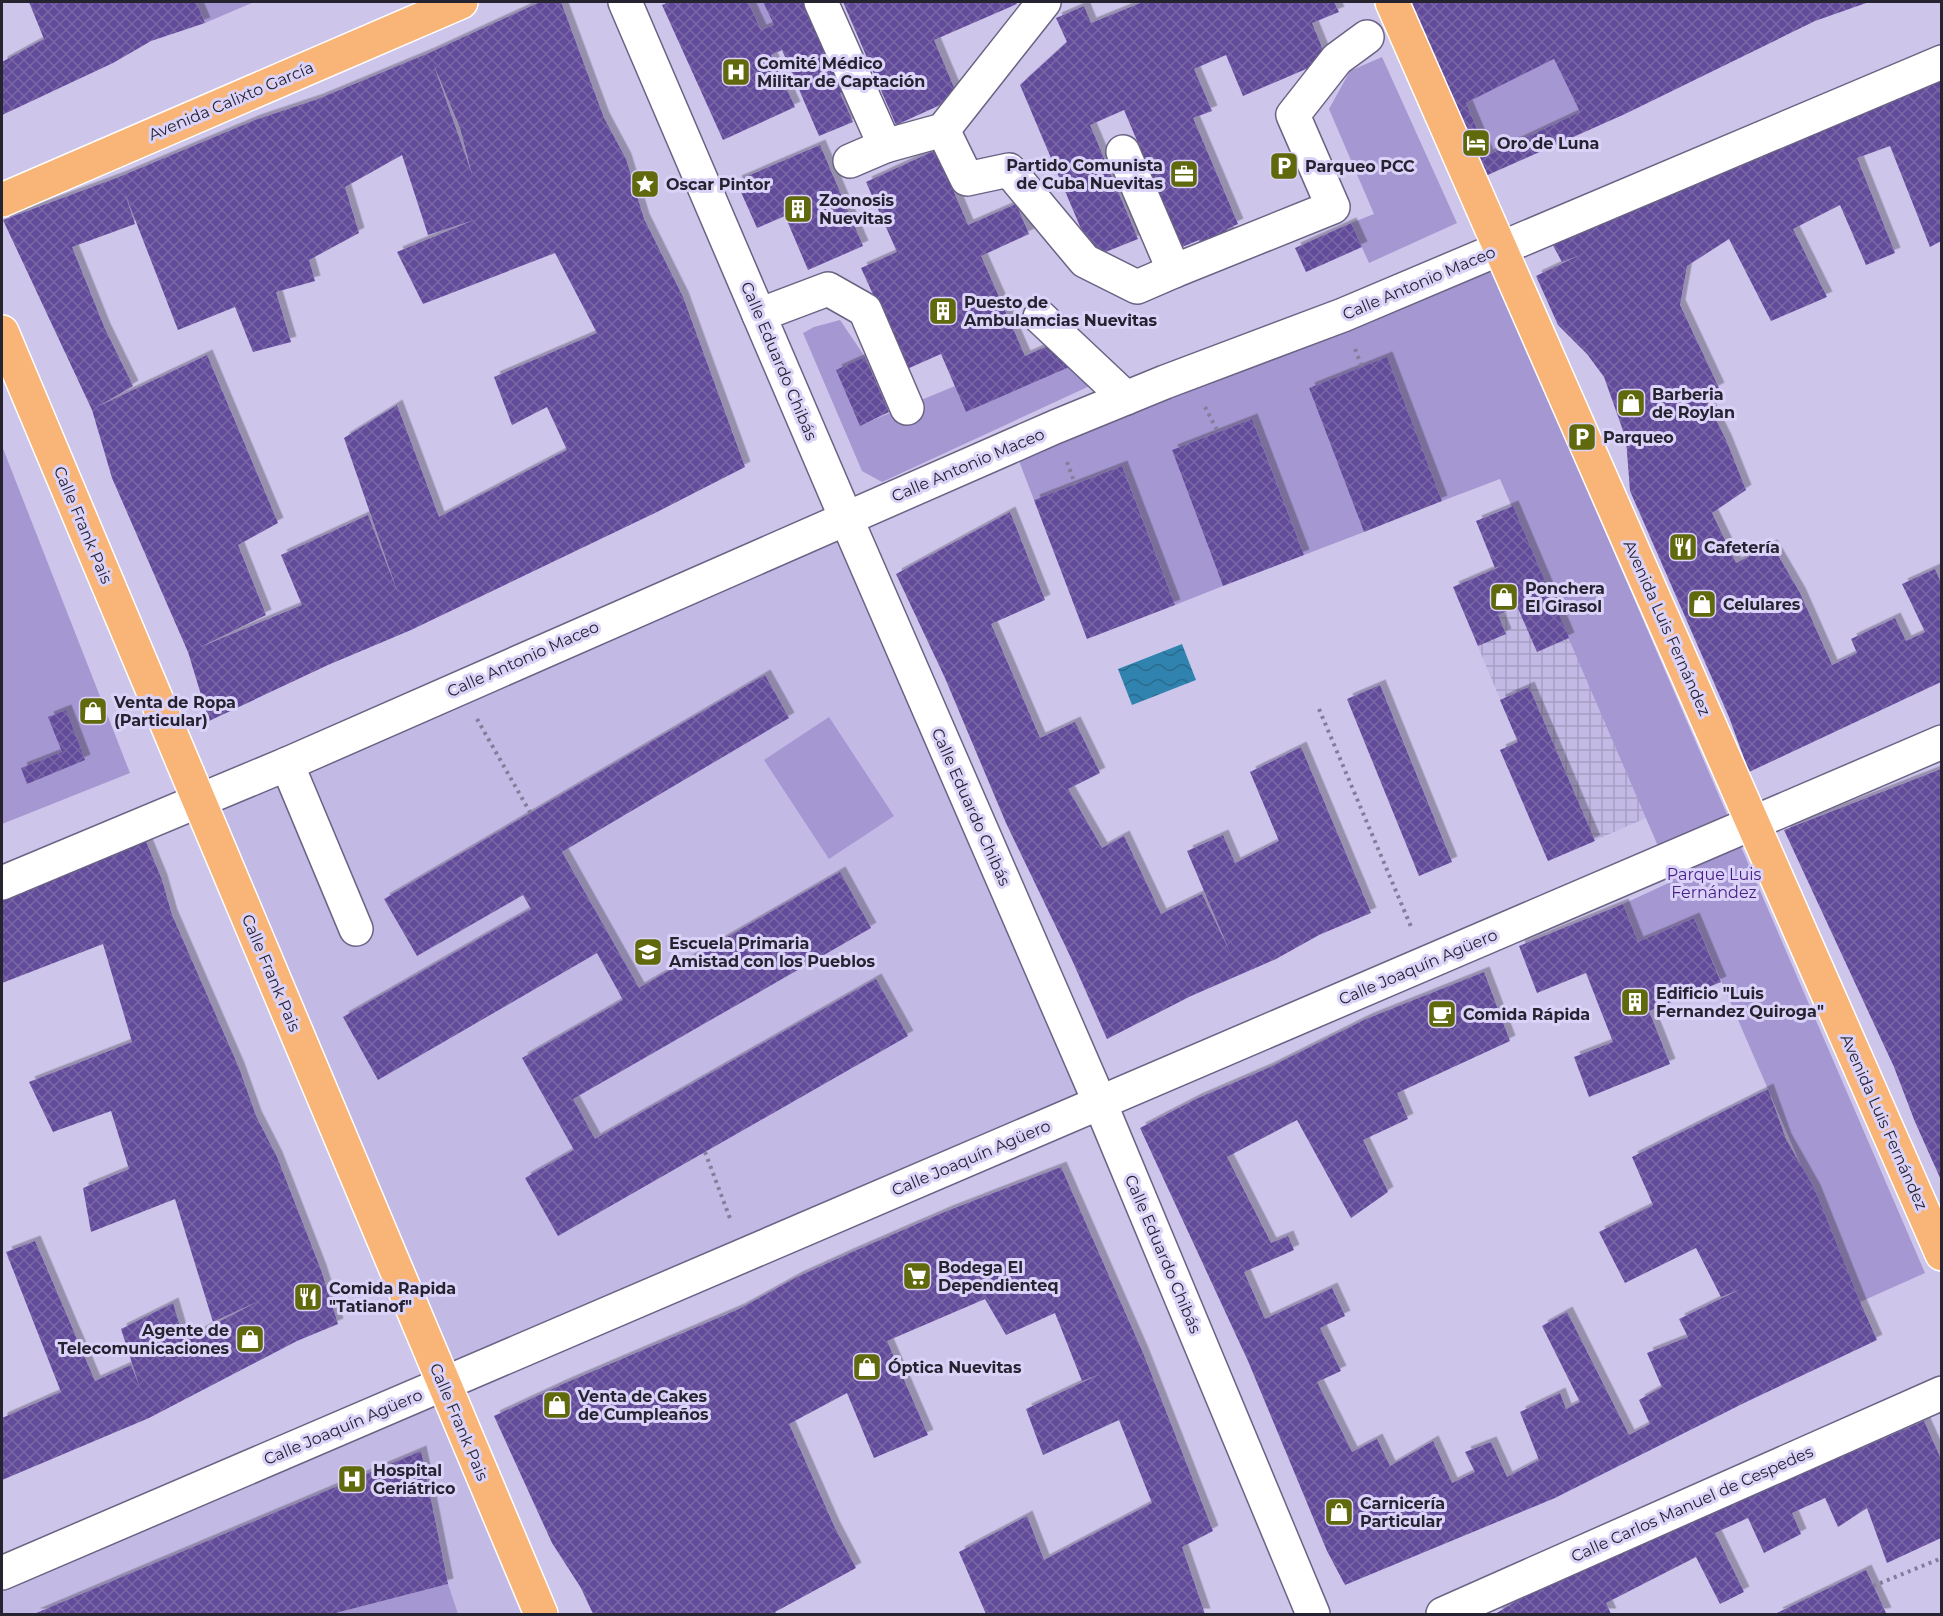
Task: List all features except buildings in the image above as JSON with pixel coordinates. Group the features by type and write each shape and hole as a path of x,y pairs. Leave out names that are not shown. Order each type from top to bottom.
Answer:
{"main road":[{"name":"Avenida Calixto García","path":"2,200 461,2"},
{"name":"Avenida Luis Fernández","path":"1392,2 1941,1254"},
{"name":"Calle Frank Pais","path":"2,332 442,1384 541,1614"}],"street":[{"name":"Calle Eduardo Chibás","path":"625,2 1100,1103 1313,1614"},
{"path":"820,2 885,146"},
{"path":"850,161 885,146 943,130 1044,2"},
{"path":"943,130 967,179 1009,170 1085,261 1137,287 1333,207 1293,115 1337,59 1367,37 1392,2"},
{"path":"1367,37 1413,47"},
{"name":"Calle Antonio Maceo","path":"2,883 287,764 1125,398 1342,315 1941,62"},
{"path":"1123,152 1174,271"},
{"path":"759,315 828,289 865,310 907,408"},
{"path":"1040,317 1125,398"},
{"name":"Calle Joaquín Agüero","path":"2,1574 1941,742"},
{"path":"287,764 356,929"},
{"name":"Calle Carlos Manuel de Cespedes","path":"1443,1614 1941,1393"}],"path":[{"path":"459,687 531,814"},
{"path":"1319,709 1427,963"},
{"path":"705,1152 744,1255"},
{"path":"1873,1586 1941,1558"}],"shaded area":[{"name":"Escuela Primaria Amistad con los Pueblos","path":"846,518 1100,1103 443,1384 541,1614 2,1614 2,1573 442,1384 200,801"},
{"path":"1532,552 1646,818 1548,861 1500,750 1518,742 1453,587"}],"green space":[{"path":"196,2 254,2 205,23"},
{"path":"748,2 763,2 774,25 761,30"},
{"path":"1382,57 1457,223 1369,263 1351,223 1374,214 1329,109 1350,71"},
{"path":"1554,59 1580,112 1488,155 1466,103"},
{"name":"Parque Luis Fernández","path":"1489,263 1925,1273 1860,1302 1694,918 1638,942 1623,904 1673,881 1500,479 1442,501 1387,358 1309,388 1364,532 1304,555 1252,419 1172,450 1223,586 1175,605 1122,466 1034,500 1019,461"},
{"path":"840,320 865,357 861,425 955,386 966,412 1081,362 1094,384 882,482 862,471 803,333 814,327"},
{"path":"2,446 130,773 2,824"},
{"path":"829,717 894,816 829,859 764,760"},
{"path":"448,1584 458,1614 332,1614"}],"water":[{"path":"1182,644 1196,680 1132,705 1118,669"}],"place":[{"name":"Comité Médico Militar de Captación","path":"736,72"},
{"name":"Oro de Luna","path":"1476,143"},
{"name":"Parqueo PCC","path":"1284,166"},
{"name":"Partido Comunista de Cuba Nuevitas","path":"1184,174"},
{"name":"Oscar Pintor","path":"645,184"},
{"name":"Zoonosis Nuevitas","path":"798,209"},
{"name":"Puesto de Ambulamcias Nuevitas","path":"943,311"},
{"name":"Barberia de Roylan","path":"1631,403"},
{"name":"Parqueo","path":"1582,437"},
{"name":"Cafetería","path":"1683,547"},
{"name":"Ponchera El Girasol","path":"1504,597"},
{"name":"Celulares","path":"1702,604"},
{"name":"Venta de Ropa (Particular)","path":"93,711"},
{"name":"Escuela Primaria Amistad con los Pueblos","path":"648,952"},
{"name":"Edificio \"Luis Fernandez Quiroga\"","path":"1635,1002"},
{"name":"Comida Rápida","path":"1442,1014"},
{"name":"Bodega El Dependienteq","path":"917,1276"},
{"name":"Comida Rapida \"Tatianof\"","path":"308,1297"},
{"name":"Agente de Telecomunicaciones","path":"250,1339"},
{"name":"Óptica Nuevitas","path":"867,1367"},
{"name":"Venta de Cakes de Cumpleaños","path":"557,1405"},
{"name":"Hospital Geriátrico","path":"352,1479"},
{"name":"Carnicería Particular","path":"1339,1512"}]}
